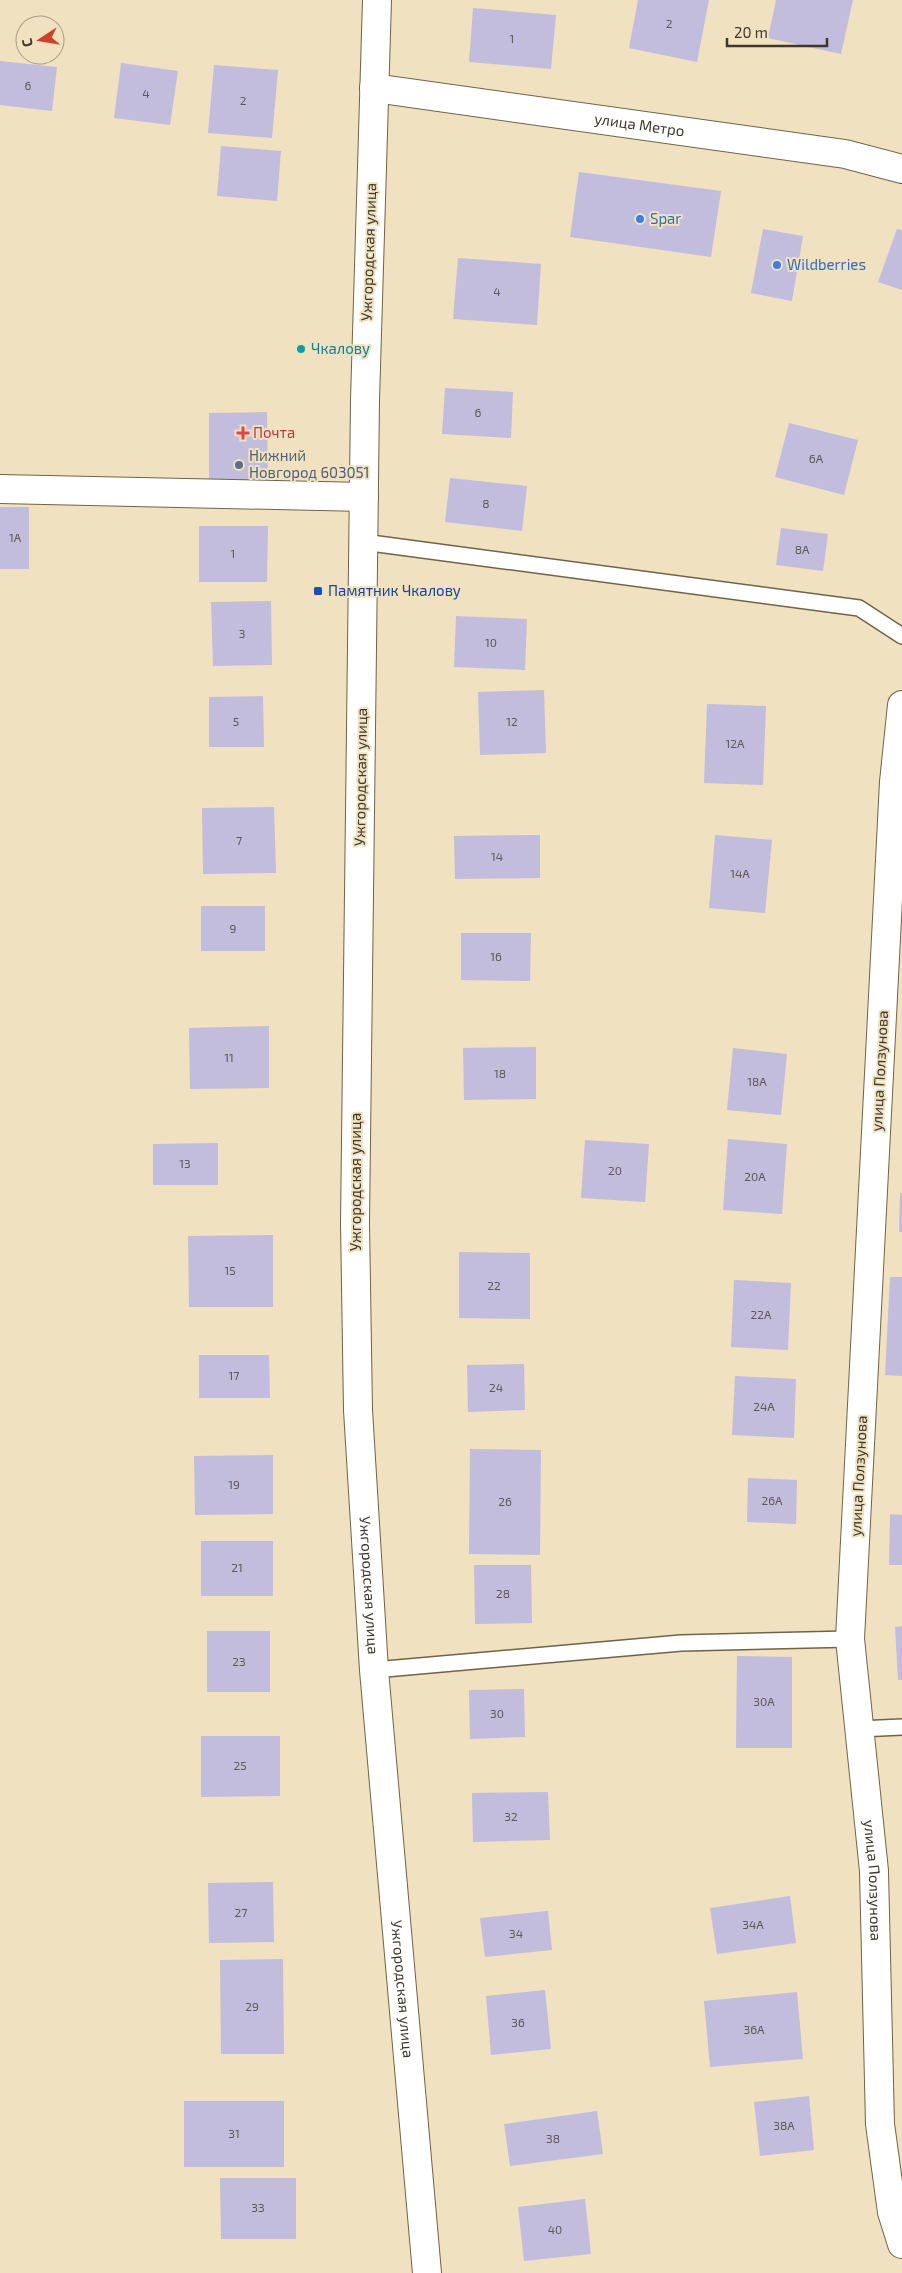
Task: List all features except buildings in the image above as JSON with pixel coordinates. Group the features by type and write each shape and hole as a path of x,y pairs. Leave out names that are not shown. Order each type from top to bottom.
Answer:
{"street":[{"name":"Ужгородская улица","path":"377,0 364,400 355,1223 358,1410 374,1670 427,2273"},
{"name":"улица Метро","path":"374,88 845,154 902,169"},
{"path":"0,489 364,497"},
{"name":"улица Ползунова","path":"902,705 894,782 850,1639 874,1871 880,2124 892,2212 902,2244"}],"lane":[{"path":"363,542 858,608 902,636"},
{"path":"374,1670 681,1643 850,1639"},
{"path":"859,1729 902,1728"}],"place":[{"name":"Spar","path":"640,219"},
{"name":"Wildberries","path":"777,265"},
{"name":"Чкалову","path":"301,349"},
{"name":"Почта","path":"243,433"},
{"name":"Нижний Новгород 603051","path":"239,465"},
{"name":"Памятник Чкалову","path":"318,591"}]}
